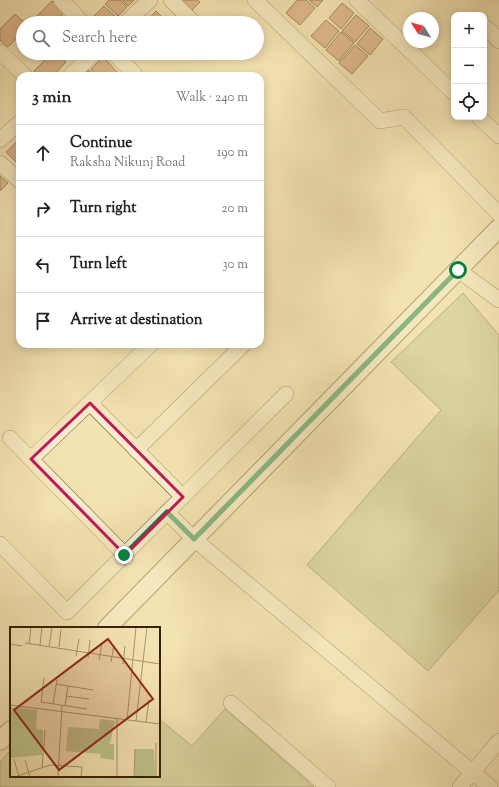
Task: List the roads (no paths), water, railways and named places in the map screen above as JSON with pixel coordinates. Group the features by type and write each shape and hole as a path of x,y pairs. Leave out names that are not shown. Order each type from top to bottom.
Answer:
{"street":[{"path":"61,0 76,16"},
{"path":"133,16 150,0"},
{"path":"171,0 187,16"},
{"path":"255,0 380,121 404,117 499,214"},
{"path":"357,0 451,90"},
{"path":"487,28 499,41"},
{"path":"0,52 21,72"},
{"path":"74,72 87,60"},
{"path":"120,60 132,72"},
{"path":"482,120 499,136"},
{"path":"0,140 16,126"},
{"path":"0,163 16,177"},
{"path":"108,627 499,228"},
{"path":"458,270 499,300"},
{"path":"31,459 147,348"},
{"path":"136,450 240,348"},
{"path":"0,544 67,612 286,394"},
{"path":"90,403 183,497"},
{"path":"10,438 124,555"},
{"path":"167,512 194,539 490,787"},
{"path":"231,703 328,787"},
{"path":"0,742 10,731"},
{"path":"460,787 499,741"}]}
